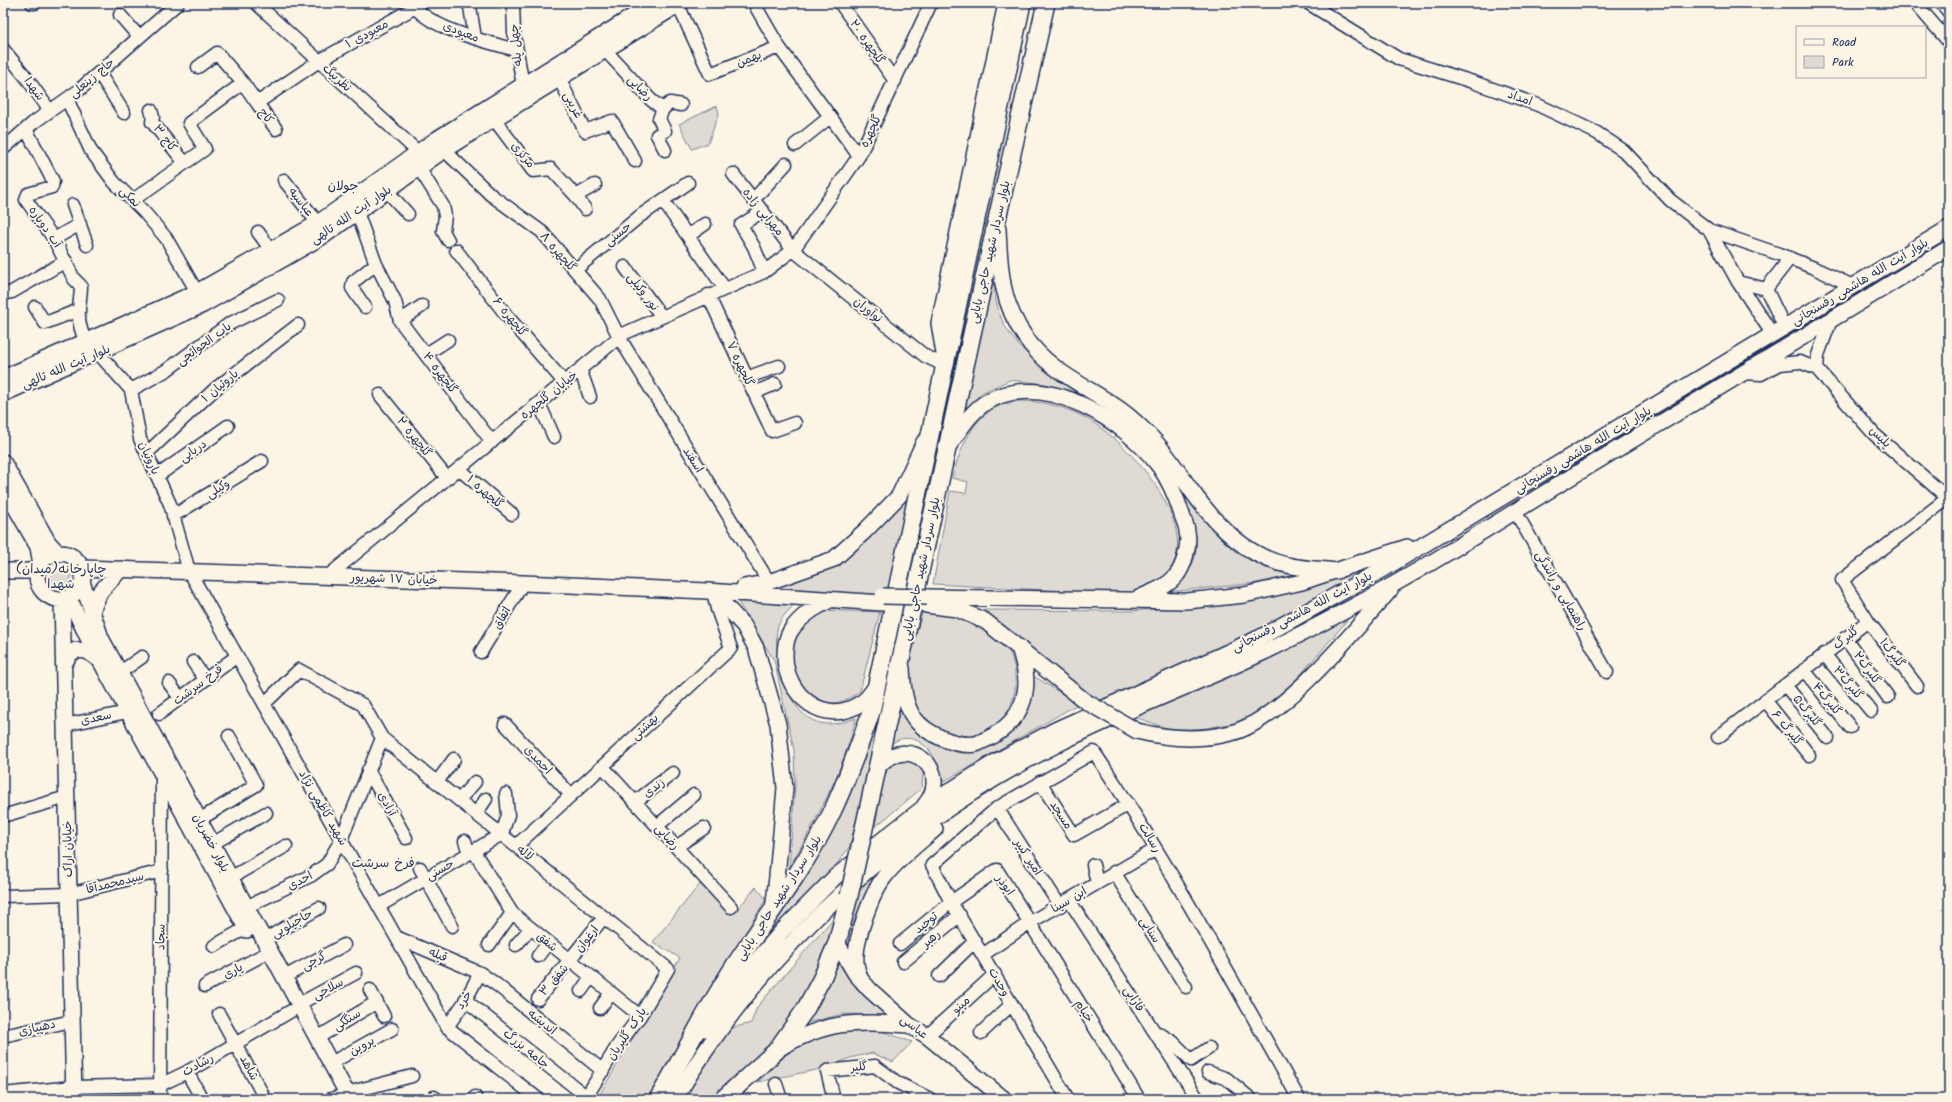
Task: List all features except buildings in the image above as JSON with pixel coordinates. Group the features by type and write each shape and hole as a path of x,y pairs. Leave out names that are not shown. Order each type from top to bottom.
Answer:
{"highway":[{"name":"بلوار سردار شهید حاجی بابایی","path":"681,1060 735,966 805,861 831,814 857,752 871,712 946,366 989,122 1001,101 1022,3"},
{"name":"بلوار سردار شهید حاجی بابایی","path":"723,1099 777,1050 805,1010 837,944 850,896 998,215 1046,3"},
{"path":"1001,101 1023,108"},
{"name":"بلوار آیت الله هاشمی رفسنجانی","path":"658,1099 681,1060"}],"main road":[{"name":"بلوار آیت الله تالهی","path":"3,394 203,305 322,229 436,139 526,91 654,3"},
{"path":"989,122 1006,3"},
{"name":"بلوار آیت الله تالهی","path":"3,378 86,343 197,292 271,250 322,229 357,212 444,150 494,119 526,91 559,78 679,4"},
{"path":"998,215 1000,272 1008,308 1026,339 1047,360 1114,405 1145,431 1167,456 1218,524 1240,543 1265,558 1291,566 1337,571"},
{"name":"بلوار آیت الله هاشمی رفسنجانی","path":"681,1060 739,982 782,931 835,877 923,808 994,762 1042,737 1259,638 1437,538 1949,228"},
{"name":"بلوار آیت الله هاشمی رفسنجانی","path":"675,1099 694,1066 749,991 794,941 851,885 932,819 1001,774 1060,742 1267,650 1395,584 1949,248"},
{"path":"1779,332 1788,345"},
{"path":"86,343 98,353"},
{"path":"948,448 972,413 990,400 1015,391 1040,392 1072,400 1102,415 1131,436 1159,466 1178,504 1188,533 1186,553 1177,574 1165,586 1133,601"},
{"path":"710,592 716,589 744,587 769,582 834,559 875,521 899,496 936,412"},
{"path":"3,462 48,542 59,554"},
{"path":"3,485 38,547 40,568 38,578 43,591 48,596 65,598 80,588 82,575 72,557 59,554 46,559 40,568"},
{"path":"1505,496 1515,511"},
{"path":"710,592 831,599 1187,601 1244,595 1302,582 1437,538"},
{"path":"3,571 40,568"},
{"path":"92,611 100,592 121,569"},
{"name":"خیابان ۱۷ شهریور","path":"82,575 121,569 523,583 710,592"},
{"name":"بلوار خضریان","path":"82,575 100,638 284,977 295,1008 341,1097"},
{"path":"925,600 957,609 985,621 1085,700 1137,731 1162,737 1193,739 1232,733 1261,719 1294,693 1354,631 1395,584"},
{"path":"744,587 882,599"},
{"path":"710,592 744,626 756,648 778,724 785,788 777,877 772,910"},
{"name":"بلوار خضریان","path":"65,598 261,956 295,1008 318,1038 331,1063 341,1097"},
{"name":"خیابان اراک","path":"65,598 64,664 73,1093"},
{"path":"831,599 813,608 798,621 790,633 786,648 785,662 787,674 794,688 803,700 817,708 839,711 861,704 869,696 877,684"},
{"path":"901,661 904,693 913,716 926,731 952,742 976,744 1002,732 1018,713 1026,692 1025,667 1018,647"},
{"path":"64,664 70,654 76,650 87,651 98,659"},
{"path":"878,765 886,758 896,754 906,753 916,755 925,761 931,770 934,780 934,790 930,800 923,808"},
{"path":"861,980 856,963 857,947 863,922 885,876 979,789"},
{"name":"عباسی","path":"837,944 861,980 909,1026 926,1036 1004,1099"},
{"path":"777,1050 816,1029 846,1023 863,1022 909,1026"}],"street":[{"name":"حاج زینعلی","path":"3,149 26,129 67,99 178,3"},
{"name":"نظربیگ","path":"256,3 418,152"},
{"path":"466,3 470,8 475,38"},
{"name":"چهل پله","path":"513,3 516,50 526,91"},
{"name":"گلچهره ۲۰","path":"840,3 895,81"},
{"name":"امداد","path":"1308,3 1399,59 1531,102 1597,132 1624,151 1670,200 1709,230"},
{"path":"1915,3 1949,42"},
{"path":"1941,3 1949,12"},
{"name":"بهمن","path":"679,4 710,74 780,47"},
{"name":"معبودی ۱","path":"257,103 319,61 413,5"},
{"name":"معبودی","path":"413,5 429,19 457,32 516,50"},
{"name":"گلچهره","path":"793,250 859,156 895,81 928,5"},
{"path":"756,7 780,47 859,156"},
{"path":"120,15 139,38"},
{"name":"شهدا","path":"3,49 26,77 50,111"},
{"name":"رضایی","path":"605,50 651,100 663,109 670,103 681,105"},
{"name":"کاج","path":"198,67 217,53 243,84 276,129"},
{"path":"99,72 124,113"},
{"name":"غریبی","path":"559,78 585,131 612,121 635,161"},
{"path":"133,200 205,149 188,123 243,84"},
{"name":"نمکی","path":"67,99 92,151 114,182 133,200 166,238 197,292"},
{"path":"663,109 660,119 666,131 658,135 665,150"},
{"name":"کاج ۳","path":"151,110 153,118 152,122 184,163"},
{"path":"795,145 830,117"},
{"name":"مرکزی","path":"494,119 533,171 551,169 576,196"},
{"name":"آب دوباره","path":"26,129 53,181 52,187 28,194 26,200 54,239 74,279 81,286 82,299 79,310 81,330 86,343"},
{"name":"گلچهره ۸","path":"444,150 491,195 542,232 600,299 619,337"},
{"path":"754,200 786,164"},
{"path":"419,168 443,206 445,216 443,231 448,240"},
{"name":"مهرابی زاده","path":"733,174 793,250"},
{"name":"عباسیه","path":"284,180 322,229"},
{"name":"حسنی","path":"575,270 640,216 688,183"},
{"path":"585,209 576,196 595,184"},
{"path":"387,191 408,214"},
{"path":"663,201 725,289"},
{"path":"73,205 87,245"},
{"path":"763,211 741,225 754,247 764,272"},
{"name":"گلچهره ۴","path":"357,212 376,264 396,300 400,321 492,442"},
{"path":"54,239 80,224"},
{"path":"688,236 705,224"},
{"path":"1709,230 1790,258 1853,286"},
{"path":"1709,230 1738,282 1779,332"},
{"path":"258,232 271,250"},
{"name":"گلچهره ۶","path":"456,250 508,316 564,382"},
{"name":"نوآوران","path":"793,250 925,356 946,366"},
{"name":"خیابان گلچهره","path":"328,576 619,337 764,272 793,250"},
{"path":"1766,289 1790,258"},
{"path":"3,294 12,292 66,261"},
{"path":"366,307 352,288 353,282 376,264"},
{"name":"نور وکیلی","path":"625,267 662,317"},
{"path":"1738,282 1766,289"},
{"path":"1766,289 1779,332"},
{"name":"گلچهره ۷","path":"708,296 772,431 795,423"},
{"name":"باب الحوائجی","path":"131,390 167,370 230,324 278,300"},
{"path":"400,321 422,306"},
{"path":"35,307 45,323 79,310"},
{"path":"1817,369 1818,355 1831,320"},
{"name":"۱ باروتیان","path":"147,452 215,389 298,324"},
{"name":"اسفند","path":"619,337 769,582"},
{"path":"426,354 448,340"},
{"path":"98,353 131,390"},
{"name":"پلیس","path":"1743,373 1761,374 1780,364 1800,362 1817,369 1874,434 1948,499"},
{"path":"746,378 779,366"},
{"path":"580,369 590,396"},
{"path":"754,393 775,384"},
{"name":"باروتیان","path":"131,390 140,439 147,452 173,516 189,572"},
{"name":"گلچهره ۲","path":"380,395 447,478"},
{"path":"539,403 554,437"},
{"name":"دریایی","path":"157,476 228,426"},
{"name":"وکیلی","path":"173,516 262,461"},
{"name":"گلچهره ۱","path":"459,469 512,514"},
{"name":"گلبرگ","path":"1718,737 1868,621 1842,580 1948,499"},
{"name":"راهنمایی و رانندگی","path":"1515,511 1607,672"},
{"name":"شهید کاظمی نژاد","path":"189,572 447,1027 538,1099"},
{"name":"اتفاق","path":"481,652 523,583"},
{"name":"بهشتی","path":"516,846 731,648 710,592"},
{"name":"گلبرگ۱","path":"1868,621 1917,686"},
{"name":"گلبرگ۲","path":"1845,638 1888,697"},
{"name":"گلبرگ۳","path":"1824,654 1871,711"},
{"path":"120,673 142,656"},
{"name":"فرخ سرشت","path":"160,714 237,656"},
{"path":"193,662 206,679"},
{"path":"264,704 299,670 363,705 382,738"},
{"name":"گلبرگ۴","path":"1804,670 1850,727"},
{"path":"169,683 180,698"},
{"name":"گلبرگ۵","path":"1785,685 1828,738"},
{"name":"گلبرگ ۶","path":"1765,700 1809,755"},
{"name":"سعدی","path":"65,725 127,712"},
{"name":"احمدی","path":"505,724 572,795"},
{"path":"199,820 256,785 229,736"},
{"name":"آزادی","path":"341,840 382,738"},
{"name":"لاله","path":"382,738 668,969"},
{"name":"رسالت","path":"932,864 997,808 1094,752 1130,804 1299,1099"},
{"path":"437,782 454,758"},
{"name":"رضایی","path":"603,767 731,907"},
{"name":"آزادی","path":"368,770 406,838"},
{"name":"زندی","path":"635,802 673,773"},
{"name":"سجاد","path":"160,1099 162,774"},
{"path":"459,800 474,782"},
{"name":"مسجد","path":"1040,782 1074,835 1130,804"},
{"path":"502,834 508,815 506,794"},
{"path":"657,826 694,795"},
{"path":"3,816 67,797"},
{"path":"476,814 486,799"},
{"name":"امیر کبیر","path":"997,808 1064,903"},
{"path":"212,844 266,813"},
{"path":"676,847 704,828"},
{"name":"حسنی","path":"379,906 423,873 471,852 502,834"},
{"name":"احدی","path":"246,907 312,875 327,864 341,840"},
{"name":"شفق","path":"465,841 512,913 640,1016"},
{"path":"230,878 286,846"},
{"name":"ابن سینا","path":"984,954 1029,923 1097,884 1114,872 1156,849"},
{"name":"وحدت","path":"932,864 951,902 984,954 1068,1099"},
{"path":"1093,864 1097,884"},
{"name":"ابوذر","path":"951,902 997,870 1029,923"},
{"name":"سیدمحمدآقا","path":"3,896 69,894 162,871"},
{"name":"سنایی","path":"1114,872 1186,987"},
{"path":"423,873 452,926"},
{"name":"توحید","path":"900,944 951,902"},
{"name":"فارابی","path":"1064,903 1156,1032 1198,1099"},
{"name":"حاجیلویی","path":"264,940 320,908"},
{"path":"489,945 512,913"},
{"name":"رهبر","path":"903,962 960,915"},
{"name":"ارغوان","path":"570,961 604,917"},
{"name":"خیام","path":"1029,923 1139,1099"},
{"path":"214,946 246,928"},
{"path":"516,946 531,928"},
{"name":"قبله","path":"396,937 480,973"},
{"path":"939,976 975,941"},
{"path":"538,956 548,943"},
{"name":"گرجی","path":"284,977 344,945"},
{"name":"یاری","path":"205,986 261,956"},
{"name":"شفق ۳","path":"538,999 570,961"},
{"name":"پارک گلپریان","path":"586,1098 618,1045 640,1016 668,969"},
{"name":"سلاحی","path":"295,1008 356,973"},
{"name":"خرد","path":"447,1027 465,1000 480,973"},
{"name":"اندیشه","path":"480,973 497,985 603,1072"},
{"name":"مینو","path":"926,1036 995,974"},
{"path":"581,991 592,978"},
{"path":"370,990 384,1016"},
{"path":"600,1008 611,993"},
{"name":"جامه بزرگ","path":"465,1000 586,1098"},
{"name":"سنگکی","path":"318,1038 377,1002"},
{"path":"981,1033 1012,1004"},
{"name":"رشادت","path":"160,1085 187,1072 295,1008"},
{"path":"219,1014 235,1044"},
{"name":"دهپیازی","path":"3,1036 72,1021"},
{"name":"پروین","path":"331,1063 392,1029"},
{"path":"1156,1032 1173,1042 1191,1060 1209,1048"},
{"name":"شاهد","path":"235,1044 262,1093"},
{"name":"گلپر","path":"834,1099 827,1071 875,1066 898,1083 930,1099"},
{"path":"187,1072 202,1099"},
{"path":"1208,1072 1227,1079 1251,1099"},
{"path":"341,1097 412,1076"},
{"path":"776,1084 781,1099"},
{"path":"3,1094 73,1093 160,1085"}],"green space":[{"path":"717,106 719,113 708,143 692,149 679,124"},
{"path":"992,276 999,312 1005,326 1014,340 1025,352 1052,374 1092,401 1046,384 1010,380 983,392 964,410"},
{"path":"1019,401 1030,401 1051,405 1082,416 1101,428 1121,445 1142,467 1160,492 1172,518 1178,543 1172,566 1154,583 1121,594 933,584 950,491 966,493 968,482 952,478 962,448 972,429 986,414 995,408"},
{"path":"913,471 895,595 785,591 763,586 829,562"},
{"path":"1177,481 1195,508 1225,543 1251,561 1267,568 1297,575 1257,583 1168,592 1184,577 1191,566 1195,554 1196,542 1192,517"},
{"path":"1384,558 1364,578 1101,708 1020,646 984,610 1131,611 1246,601"},
{"path":"57,567 65,567 71,573 71,581 65,587 57,587 51,581 51,573"},
{"path":"738,602 797,602 782,619 778,626 777,634 777,647 781,669 793,701 808,718 818,722 829,724 856,718 844,757 828,795 789,868 795,786 794,750 774,660"},
{"path":"816,610 880,612 860,691 842,701 835,703 822,700 809,692 798,680 793,668 792,655 795,638 803,625"},
{"path":"1356,610 1291,686 1255,714 1234,723 1201,729 1169,729 1132,716"},
{"path":"923,611 975,620 1010,652 1015,669 1015,690 1010,709 997,727 975,738 954,738 930,726 919,714 909,692 907,661"},
{"path":"1032,675 1078,704 941,783 937,763 926,747 918,741 910,738 900,739 891,744 901,705 922,736 996,742"},
{"path":"884,704 850,846 829,875 715,1002 829,834 850,794"},
{"path":"907,759 923,771 922,788 875,827 884,777 892,762"},
{"path":"870,877 874,885 849,953 843,938 855,893 863,888"},
{"path":"700,884 735,912 756,887 766,899 647,1099 597,1099 680,958 653,942"},
{"path":"837,914 817,969 793,1013 759,1057 713,1099 684,1099 728,1029 751,1023 757,1007"},
{"path":"838,957 856,988 886,1015 843,1014 806,1023"},
{"path":"845,1029 881,1031 912,1042 893,1062 872,1053 850,1058 825,1068 758,1082 786,1055 808,1039"}],"district":[{"name":"جولان","path":"343,186"},
{"name":"(چاپارخانه(میدان شهدا","path":"61,576"},
{"name":"فرخ سرشت","path":"383,863"}]}
